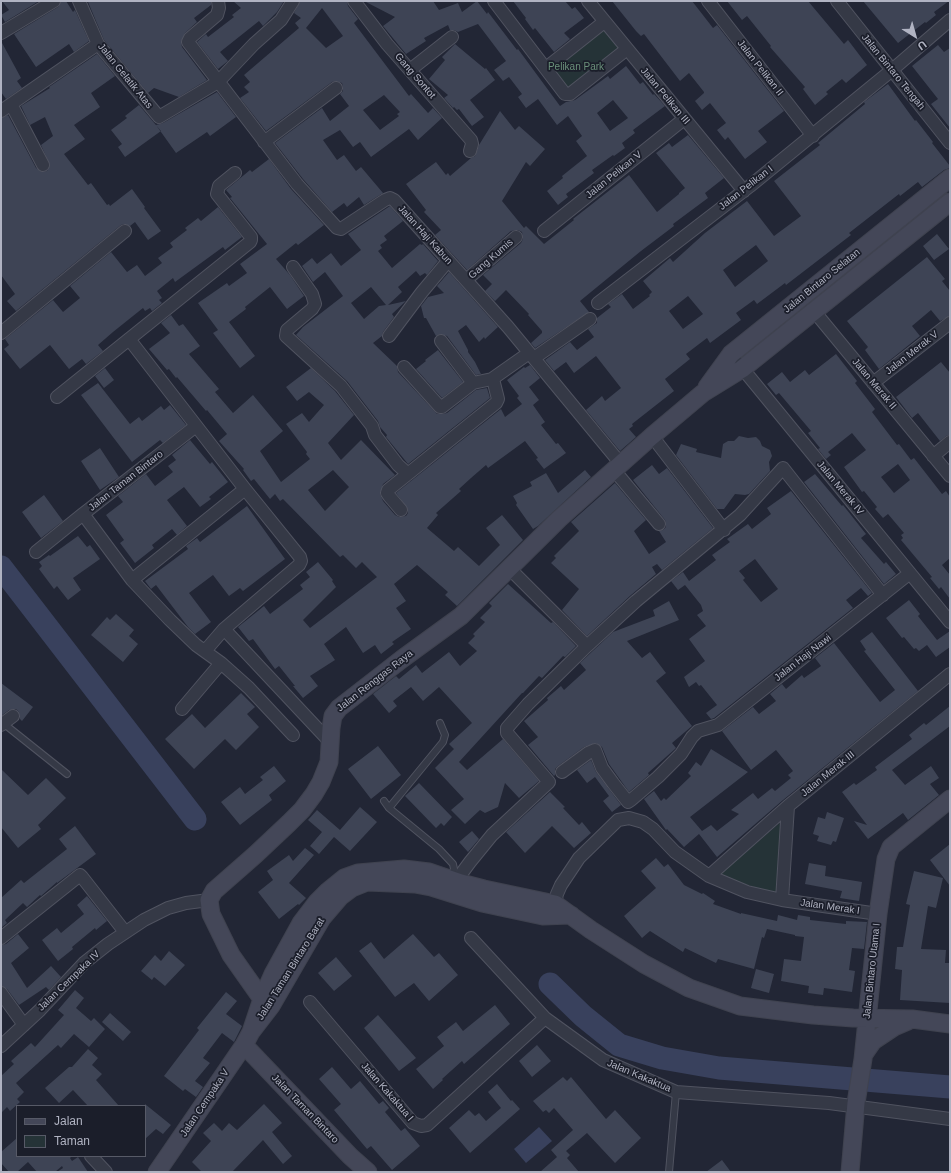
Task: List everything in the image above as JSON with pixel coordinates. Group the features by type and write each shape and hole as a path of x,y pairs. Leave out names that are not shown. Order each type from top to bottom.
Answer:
{"street":[{"path":"1,33 54,1"},
{"name":"Jalan Haji Kabun","path":"218,1 219,8 217,15 190,38 188,42 297,184 337,228 341,229 390,198 394,200 532,355 617,467 658,524"},
{"name":"Jalan Gelatik Atas","path":"80,2 98,44 159,117 218,82 254,44 281,20 293,1"},
{"name":"Gang Sontot","path":"354,1 387,44 471,140 472,144 470,151"},
{"path":"494,1 565,94 570,94 627,49"},
{"name":"Jalan Pelikan III","path":"588,1 744,191"},
{"name":"Jalan Pelikan II","path":"708,1 812,136"},
{"name":"Jalan Bintaro Tengah","path":"837,1 950,143"},
{"name":"Jalan Pelikan I","path":"598,303 744,191 892,70 950,20"},
{"path":"546,68 604,22"},
{"path":"410,70 452,37"},
{"path":"42,165 5,105 98,44"},
{"path":"264,142 336,88"},
{"name":"Jalan Pelikan V","path":"544,231 684,119"},
{"path":"57,397 252,240 217,194 219,186 235,173"},
{"name":"Jalan Bintaro Selatan","path":"703,393 731,354 950,178"},
{"name":"Jalan Bintaro Selatan","path":"617,467 703,393 742,369 950,202"},
{"path":"1,333 125,231"},
{"name":"Gang Kumis","path":"466,280 516,237"},
{"path":"389,336 422,292 448,261"},
{"path":"293,267 312,294 315,304 312,309 287,330 286,336 341,386 372,426 375,435 398,465 408,474"},
{"name":"Jalan Merak II","path":"814,311 950,476"},
{"path":"404,367 440,407 442,407 472,383 492,379 590,319"},
{"name":"Jalan Merak V","path":"873,383 950,323"},
{"path":"129,339 244,489 298,554 301,561 295,568 224,629 204,651"},
{"path":"442,341 472,383"},
{"name":"Jalan Merak IV","path":"731,354 950,622"},
{"path":"401,510 387,493 388,490 496,403 498,399 492,379"},
{"name":"Jalan Taman Bintaro","path":"196,426 83,514 132,580 170,620 196,645 221,663 249,688 293,735"},
{"path":"652,436 724,530"},
{"path":"933,456 950,442"},
{"name":"Jalan Renggas Raya","path":"208,900 214,891 255,855 302,810 314,794 328,766 333,716 339,708 461,616 559,519 617,467"},
{"path":"457,885 470,862 492,835 549,782 506,730 507,728 528,704 587,646 636,601 724,530 761,493 783,468 883,594"},
{"path":"132,580 244,489"},
{"path":"36,552 83,514"},
{"path":"508,568 587,646"},
{"name":"Jalan Haji Nawi","path":"562,772 594,750 602,768 628,802 658,777 681,754 692,737 698,731 718,725 910,572"},
{"path":"224,629 331,742"},
{"path":"182,708 221,663"},
{"name":"Jalan Merak III","path":"709,876 788,806 950,674"},
{"path":"2,724 13,716"},
{"name":"Jalan Bintaro Utama I","path":"850,1172 855,1110 863,1057 878,914 886,859 891,847 950,799"},
{"path":"782,900 788,806"},
{"name":"Jalan Merak I","path":"555,904 561,885 579,858 618,820 629,818 643,822 653,829 675,852 709,876 747,892 782,900 878,914"},
{"path":"1,938 79,875 125,932"},
{"name":"Jalan Taman Bintaro Barat","path":"248,1039 266,1002 322,918 340,897 352,888 367,882 431,887 457,885 483,896 543,916 571,915"},
{"name":"Jalan Taman Bintaro Barat","path":"483,896 555,904 591,930 644,964 689,988 740,1006 813,1014 867,1018 912,1019 950,1024"},
{"path":"208,900 211,914 231,955 266,1002"},
{"name":"Jalan Cempaka IV","path":"1,1046 24,1025 84,963 125,932 144,920 168,908 186,903 208,900"},
{"name":"Jalan Kakaktua","path":"471,938 545,1018 603,1060 676,1095 825,1103 855,1110"},
{"path":"1,993 24,1025"},
{"name":"Jalan Kakaktua I","path":"310,1002 413,1123 421,1126 427,1124 545,1018"},
{"path":"863,1057 873,1040 894,1027 912,1019"},
{"name":"Jalan Taman Bintaro","path":"248,1039 350,1156 368,1172"},
{"name":"Jalan Cempaka V","path":"157,1172 248,1039"},
{"path":"855,1110 950,1119"},
{"path":"92,1157 106,1172"}],"lane":[{"path":"389,808 443,742 445,735 440,723"},
{"path":"2,724 67,774"},
{"path":"384,801 389,808 439,849 453,864 457,885"},
{"path":"669,1172 676,1095"}],"green space":[{"name":"Pelikan Park","path":"605,27 622,47 568,91 551,70"},
{"path":"782,821 776,895 719,875"}],"water":[{"path":"539,1127 552,1141 526,1163 514,1149"}],"building":[{"path":"2,1 39,1 5,22 1,15 9,10"},
{"path":"61,1 66,1 73,12 75,10 89,41 74,52 69,44 36,67 14,34 58,7"},
{"path":"211,1 211,5 194,18 197,22 185,33 181,42 182,47 207,80 179,97 154,88 148,93 104,40 88,2"},
{"path":"233,1 284,1 277,12 263,26 259,21 220,52 228,61 218,69 197,42 206,34 208,37 234,17 232,15 241,8"},
{"path":"300,1 347,1 348,6 358,19 354,23 409,96 411,94 428,113 433,108 442,118 418,140 409,129 371,157 360,142 353,147 340,130 323,140 337,160 344,155 356,171 361,167 383,193 364,205 359,197 347,207 344,203 332,212 303,179 275,143 322,108 330,121 349,106 340,94 343,91 342,83 335,81 332,82 266,131 240,98 249,92 244,87 250,82 244,75 299,28 295,23 301,18 294,13","holes":["322,8 343,36 326,48 306,28","384,95 400,112 397,114 399,116 380,130 363,110"]},
{"path":"364,1 433,1 439,10 458,3 462,12 477,1 487,14 488,12 517,50 518,49 560,106 566,102 575,100 608,76 610,79 626,66 640,84 643,82 653,95 654,94 665,106 633,130 635,133 622,143 625,148 592,170 594,173 566,194 568,197 558,205 547,191 563,178 562,176 587,156 576,141 582,136 568,116 557,125 538,99 526,108 518,97 522,94 509,77 503,81 494,70 506,61 478,24 458,32 450,30 448,25 424,38 426,41 406,54 383,26 395,17","holes":["613,100 628,118 610,131 597,113"]},
{"path":"513,1 565,1 572,9 575,7 584,18 564,33 570,39 554,52 535,28 533,30"},
{"path":"612,1 692,1 713,28 717,25 784,111 758,131 767,142 745,159 728,137 725,140 717,130 726,123 710,103 702,110 695,101 704,92 689,73 680,81 644,34 641,36 636,31"},
{"path":"727,1 808,1 844,44 848,40 867,65 846,83 842,79 826,92 828,94 815,105 803,89 805,87 770,47 771,46 747,16 742,20"},
{"path":"863,1 949,1 934,12 936,15 898,43"},
{"path":"1,41 21,78 17,81 22,88 6,99 1,92"},
{"path":"455,44 485,69 486,68 495,80 470,100 484,117 472,126 459,109 457,110 454,107 453,108 444,98 448,95 429,79 445,60 442,57"},
{"path":"938,45 944,52 950,48 950,128 931,104 938,99 912,66"},
{"path":"97,54 115,76 91,93 100,107 74,125 85,139 64,154 88,185 91,183 107,205 109,204 110,206 132,189 161,231 148,240 135,222 130,226 124,224 121,225 16,311 7,301 15,294 1,275 1,118 8,115 36,168 42,172 47,171 50,165 41,145 53,136 45,117 30,125 21,106 50,88 49,87"},
{"path":"888,84 915,121 916,120 933,142 932,143 950,168 944,170 922,187 918,182 900,196 899,194 849,233 851,235 786,285 785,283 757,304 754,300 736,313 741,320 710,343 707,338 686,354 690,359 665,379 674,391 632,424 633,426 629,429 636,437 620,451 586,410 602,396 605,401 621,388 596,356 574,373 566,362 554,371 545,360 570,342 577,350 594,337 588,329 597,323 597,318 611,307 608,304 622,294 633,309 650,296 649,295 652,292 643,281 670,258 673,262 705,233 747,201 774,236 801,216 774,181 820,145 818,143 865,104 864,102","holes":["756,245 768,261 735,287 723,270","688,296 703,314 683,329 669,311"]},
{"path":"217,92 236,117 210,136 207,132 176,153 156,125 163,123"},
{"path":"139,105 161,131 125,157 118,147 122,144 111,130 127,118 125,116"},
{"path":"500,111 515,130 519,126 545,149 530,166 526,162 502,201 524,228 526,226 544,244 629,175 657,212 685,188 656,153 669,143 672,147 688,135 724,178 705,193 708,198 673,224 674,226 580,301 589,312 535,348 531,343 542,333 542,331 528,315 529,314 506,290 495,301 485,291 492,284 483,275 521,243 523,239 522,232 518,230 511,231 467,270 435,235 441,230 424,212 426,210 406,184 436,162 446,175 448,173 450,176 475,156 479,145"},
{"path":"269,159 291,189 324,225 298,245 296,243 276,259 290,275 304,296 287,309 270,287 229,322 255,356 240,368 213,333 218,330 198,303 227,283 229,286 247,273 240,264 267,244 230,198 232,197 226,190 250,170 252,172"},
{"path":"390,206 403,221 384,236 387,240 380,245 382,248 378,251 392,268 420,244 423,244 438,261 427,275 425,273 420,276 416,271 398,287 402,292 388,305 406,301 392,314 394,317 383,332 382,336 373,343 397,366 398,372 437,414 447,413 476,390 487,388 490,398 408,464 386,437 387,435 380,427 378,421 347,381 296,335 303,327 343,296 325,272 313,282 302,266 312,258 317,264 331,253 341,266 361,250 348,234","holes":["371,287 386,305 379,306 364,319 351,303"]},
{"path":"218,207 242,237 225,250 223,247 175,282 173,278 157,291 162,298 159,300 162,303 152,311 150,308 145,311 143,308 113,332 98,345 103,351 86,364 82,359 69,369 50,345 20,369 4,349 9,345 5,339 53,300 63,312 80,298 70,286 111,252 127,272 137,265 145,276 162,263 158,258 173,247 170,243 187,230 185,228 198,218 201,221"},
{"path":"937,234 949,249 934,260 923,246"},
{"path":"927,257 945,279 942,281 950,291 950,316 940,321 931,310 912,326 920,336 879,369 865,350 868,347 847,321"},
{"path":"449,272 498,327 485,339 484,337 479,342 466,325 458,331 481,374 476,375 447,336 440,334 436,336 426,318 424,318 421,306 428,297 444,293 437,286"},
{"path":"171,315 179,326 183,324 200,346 189,354 219,389 215,392 233,413 253,395 283,431 260,451 281,482 310,459 306,454 307,452 286,424 302,413 309,422 324,405 309,392 297,401 286,387 311,368 335,391 354,415 328,443 341,460 361,440 395,475 383,484 380,494 383,501 395,515 399,517 406,516 408,509 396,493 501,409 505,417 522,404 517,398 519,396 507,380 524,367 525,368 530,365 540,378 529,387 539,400 533,405 545,422 541,425 556,444 558,443 566,453 544,469 536,459 538,458 525,441 488,468 486,465 459,489 461,491 436,513 438,515 427,528 454,551 458,547 479,566 500,545 486,528 502,515 523,540 457,606 445,595 448,592 417,565 394,584 406,601 396,608 411,629 392,642 394,644 381,654 375,645 363,653 346,627 324,644 335,660 310,676 318,686 303,698 279,666 275,669 253,639 249,641 238,627 264,606 270,614 303,589 300,585 310,577 306,572 318,562 333,580 332,581 336,587 303,620 310,628 377,577 362,562 356,568 343,555 340,557 283,499 280,501 275,494 270,499 254,479 251,481 243,470 244,469 219,441 227,434 177,377 176,378 169,369 167,370 149,349 170,333 161,323","holes":["333,470 349,487 325,511 308,490"]},
{"path":"438,350 463,382 442,398 416,369"},
{"path":"836,354 857,381 855,383 875,409 872,412 897,445 899,444 911,460 914,458 942,494 946,491 950,497 950,558 942,565 950,575 950,599 941,587 939,589 930,578 932,577 901,540 903,538 901,535 904,533 888,514 883,518 875,509 877,507 864,491 862,492 844,467 866,450 852,433 828,452 831,455 826,459 818,449 820,448 808,433 811,431 779,393 776,395 767,384 782,372 790,382 805,370 809,375","holes":["898,464 910,480 894,493 881,477"]},
{"path":"941,362 950,373 950,435 946,436 940,441 918,413 912,418 896,397"},
{"path":"105,368 114,380 104,388 95,376"},
{"path":"98,383 130,424 139,417 142,421 161,406 164,410 170,405 186,425 163,443 160,440 132,462 81,395"},
{"path":"739,436 748,438 756,437 762,446 770,450 772,456 769,462 770,471 749,494 735,494 724,509 717,509 676,455 681,444 697,449 696,452 721,458 723,444 728,441 734,441"},
{"path":"190,440 210,464 212,462 228,482 209,497 211,499 200,507 184,487 167,500 187,526 177,535 172,529 152,545 154,548 135,563 120,543 124,540 106,515 123,502 118,496 146,474 155,486 173,472 168,466 176,460 172,455"},
{"path":"100,448 119,477 100,490 81,461"},
{"path":"652,465 659,474 667,468 713,528 662,570 657,564 652,567 656,574 587,636 562,610 579,589 551,563 556,558 554,556 579,531 571,522 615,483 646,520 634,531 649,554 666,542 659,531 666,527 665,520 633,480"},
{"path":"585,470 591,477 533,529 516,505 517,503 513,496 532,486 530,482 546,473 558,493"},
{"path":"815,474 842,506 843,505 866,534 861,538 884,564 886,562 896,574 884,584 804,482"},
{"path":"791,491 872,593 868,596 861,588 846,600 853,608 711,719 706,713 717,705 701,685 699,686 696,682 689,687 684,677 705,661 689,639 706,626 697,615 703,611 701,605 685,585 678,590 671,581 683,572 689,581 716,560 712,555 730,542 727,539 748,524 752,529 771,514 767,508","holes":["755,559 778,589 761,602 743,580 745,578 739,571"]},
{"path":"44,495 63,521 41,538 22,512"},
{"path":"247,506 285,559 243,591 240,588 229,596 213,575 189,593 211,622 195,634 156,585 151,589 145,581 188,549 186,546 197,538 200,542"},
{"path":"78,536 87,547 90,545 100,559 73,578 81,590 68,600 57,586 54,589 39,569 42,566 39,562"},
{"path":"508,584 551,623 553,622 576,646 565,657 563,656 542,678 539,676 459,762 467,770 503,739 539,781 519,798 505,783 498,807 485,813 480,810 465,824 451,810 464,799 435,768 454,749 449,744 472,723 439,687 423,701 411,687 393,701 397,706 389,713 373,694 396,676 399,679 416,665 422,673 449,652 460,666 477,651 468,643 475,636 473,634 485,622 480,618 492,606 489,603"},
{"path":"909,600 920,614 918,616 937,640 950,631 950,647 936,657 927,645 919,651 916,648 914,649 904,637 902,638 886,618"},
{"path":"669,601 679,620 627,641 642,658 650,652 666,673 656,681 692,726 672,743 676,748 648,773 649,775 629,792 609,764 602,747 596,743 584,747 558,766 555,769 554,776 528,745 538,737 524,721 548,700 547,698 561,686 564,690 586,670 580,663 613,632 655,616 653,610"},
{"path":"116,614 134,630 129,636 138,644 123,662 91,635 107,617 110,620"},
{"path":"872,632 918,691 783,800 717,857 699,834 684,847 667,829 666,830 644,799 654,791 661,801 664,798 666,800 691,776 688,773 696,762 701,766 711,749 748,772 690,817 702,831 711,825 717,831 739,814 731,810 753,793 758,799 772,788 775,791 791,778 788,775 793,771 776,750 751,770 722,731 753,707 759,714 776,701 770,694 782,684 786,689 802,675 804,678 821,666 815,658 834,643 880,702 895,690 864,651 866,650 860,641"},
{"path":"1,683 33,707 22,721 20,719 19,712 16,709 9,710 1,716"},
{"path":"241,693 255,707 247,714 259,727 236,750 225,739 194,769 165,739 192,714 205,728"},
{"path":"950,706 950,726 892,770 905,785 931,766 939,778 930,784 939,795 908,820 903,813 868,839 854,821 867,825 842,792 854,783 856,785 877,770 875,767 912,739 909,735 924,723 926,725"},
{"path":"378,746 401,775 371,799 348,769"},
{"path":"591,760 596,772 621,805 612,812 603,801 609,796 595,777 587,783 577,770"},
{"path":"274,766 286,781 269,795 272,800 240,825 221,802 240,787 245,794 263,780 260,777"},
{"path":"1,769 28,795 46,778 66,798 38,825 41,829 18,848 1,827"},
{"path":"419,783 452,817 444,826 441,823 436,828 405,796"},
{"path":"550,792 565,807 563,808 579,825 582,822 591,833 574,848 552,826 525,853 506,832"},
{"path":"360,807 377,822 350,851 334,837 319,854 310,846 322,832 308,820 317,810 340,830"},
{"path":"827,812 844,818 836,842 833,841 831,845 817,841 819,836 813,834 818,817 825,819"},
{"path":"75,826 96,854 57,882 41,896 40,895 27,907 23,903 5,920 7,923 1,928 1,898 21,880 24,883 67,849 59,839"},
{"path":"472,831 479,839 468,852 459,842"},
{"path":"950,844 950,886 930,860"},
{"path":"305,848 314,855 289,883 306,898 299,905 298,904 279,919 258,892 273,880 267,871 289,855 293,861"},
{"path":"656,858 664,867 668,864 684,885 702,894 703,893 715,901 713,904 741,914 777,921 778,915 797,920 798,915 810,917 810,920 846,924 846,921 867,922 864,949 852,948 849,970 855,971 852,992 824,988 823,995 808,993 809,986 781,981 784,959 801,961 804,937 767,929 764,938 762,937 754,969 718,959 716,963 685,948 683,952 650,931 642,938 624,916 656,888 641,871"},
{"path":"809,863 826,866 825,876 862,882 859,901 840,898 842,891 805,884"},
{"path":"914,871 943,878 936,908 928,906 921,949 946,950 945,963 950,963 950,1003 900,1000 902,970 895,969 897,947 903,947 910,905 906,904"},
{"path":"87,896 107,921 96,930 95,928 58,961 42,940 57,928 61,933 84,914 77,905"},
{"path":"18,934 29,948 11,963 27,988 51,966 61,977 49,990 46,987 19,1005 7,989 1,986 1,945 6,944"},
{"path":"413,934 434,957 439,953 458,975 429,1001 414,983 395,997 359,951 371,942 384,959"},
{"path":"169,951 185,965 165,986 154,977 152,980 141,971 155,955 161,961"},
{"path":"336,957 352,976 334,991 318,973"},
{"path":"756,969 774,974 769,993 751,988"},
{"path":"75,990 84,998 76,1008 91,1021 94,1018 105,1029 89,1047 74,1034 61,1048 58,1045 16,1083 24,1092 17,1099 20,1102 10,1111 7,1107 1,1113 1,1076 14,1064 11,1061 31,1043 35,1047 64,1015 58,1010"},
{"path":"226,992 237,1001 226,1014 242,1026 234,1042 222,1033 203,1058 210,1063 195,1081 203,1087 196,1097 185,1089 183,1091 164,1076 199,1030 197,1028"},
{"path":"495,1005 510,1024 464,1064 462,1061 433,1089 416,1069 444,1046 437,1037 456,1022 463,1031"},
{"path":"110,1013 131,1032 123,1041 102,1022"},
{"path":"378,1015 416,1058 399,1071 364,1028"},
{"path":"537,1045 551,1061 532,1077 519,1061"},
{"path":"88,1049 98,1058 92,1065 102,1074 96,1080 118,1105 87,1105 73,1090 59,1103 45,1088 69,1067 72,1067"},
{"path":"332,1067 351,1089 360,1081 379,1104 383,1101 389,1108 385,1112 401,1131 405,1128 420,1146 392,1170 371,1146 367,1149 334,1110 341,1104 319,1079"},
{"path":"563,1077 567,1081 571,1077 606,1119 615,1110 641,1138 615,1163 587,1133 566,1151 570,1155 567,1158 579,1172 540,1172 557,1157 551,1150 573,1130 554,1108 549,1113 546,1110 543,1112 533,1101"},
{"path":"497,1084 511,1101 512,1100 520,1109 470,1153 449,1128 469,1110 475,1116 479,1113 486,1121 501,1108 488,1092"},
{"path":"264,1104 282,1123 272,1132 292,1156 283,1164 263,1140 232,1172 202,1172 192,1162 211,1141 203,1133 214,1123 222,1131 229,1123 237,1130"},
{"path":"145,1105 171,1125 163,1134 156,1129 146,1138"},
{"path":"16,1139 16,1157 71,1157 70,1158 72,1161 78,1157 88,1172 57,1172 63,1168 62,1166 55,1172 37,1172 28,1162 17,1172 9,1172 1,1163 1,1152"},
{"path":"722,1160 731,1172 706,1172"}],"waterway":[{"path":"1,567 195,819"},
{"path":"550,984 583,1016 619,1045 662,1058 719,1068 950,1087"}]}
